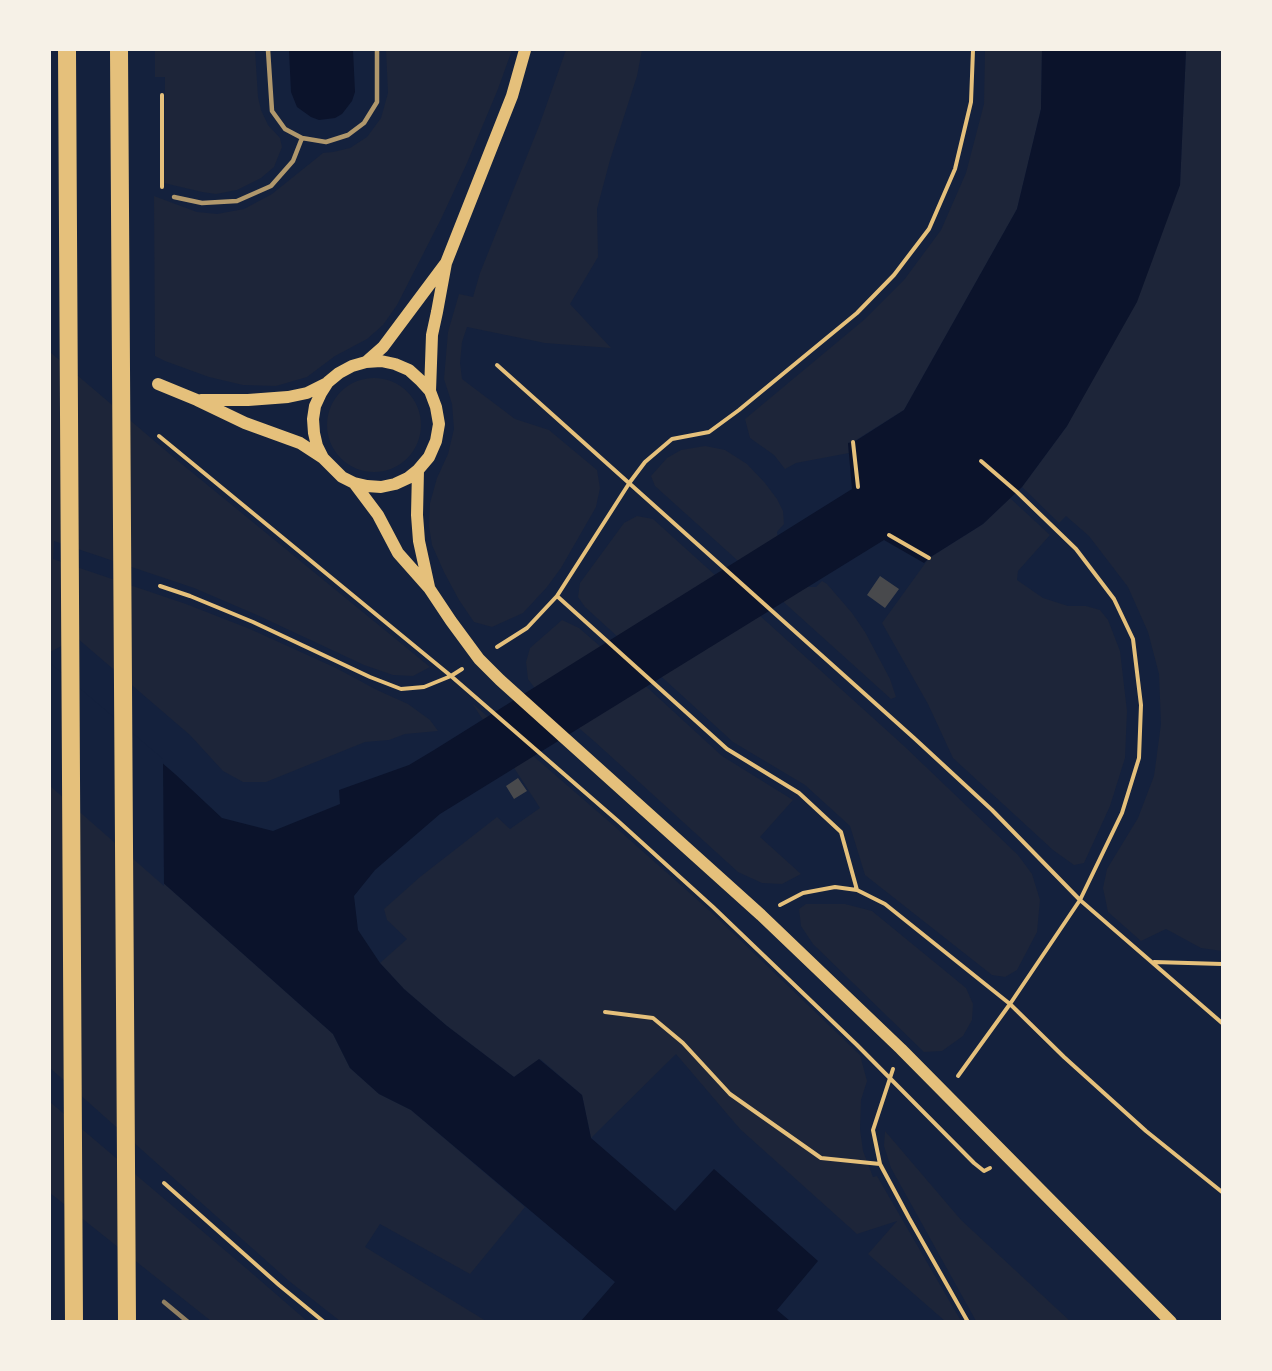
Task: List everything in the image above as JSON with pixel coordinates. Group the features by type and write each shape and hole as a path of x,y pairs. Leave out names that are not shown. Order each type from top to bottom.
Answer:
{"highway":[{"path":"67,50 74,1322"},
{"path":"119,50 127,1322"}],"main road":[{"path":"430,391 432,335 446,263 512,96 525,50"},
{"path":"366,362 383,347 446,263"},
{"path":"158,384 245,423 300,442 323,458 342,477 354,483 374,486 395,484 418,470 429,457 436,441 439,424 430,391 420,380 409,370 381,361 352,366 307,393 288,398 197,400"},
{"path":"323,458 317,446 313,419 315,406 328,382"},
{"path":"418,470 419,541 429,588"},
{"path":"354,483 378,515 398,553 429,588 479,658 500,680 761,915 901,1049 1171,1322"}],"lane":[{"path":"268,50 272,111 285,129 302,138 326,142 348,135 364,123 377,102 377,50"},
{"path":"174,197 202,203 237,201 271,186 293,161 302,138"}],"path":[{"path":"160,586 253,622 370,677 401,689 424,687 451,676 526,628 557,596 645,462 672,440 709,432 739,410 857,312 894,275 928,229 955,170 970,102 973,50"},
{"path":"162,95 162,191"},
{"path":"497,365 905,730 983,802 1080,900 1222,1023"},
{"path":"159,436 451,676 618,820 713,907 890,1078 974,1163 984,1170 1011,1161"},
{"path":"854,442 858,487"},
{"path":"945,1094 1010,1004 1080,900 1122,813 1139,758 1141,705 1133,639 1114,599 1076,549 981,461"},
{"path":"889,535 929,558"},
{"path":"557,596 727,749 799,793 842,832 857,890"},
{"path":"761,915 803,892 835,887 857,890 885,904 1010,1004 1064,1057 1146,1131 1222,1192"},
{"path":"1153,962 1222,964"},
{"path":"605,1012 653,1018 684,1043 730,1094 821,1158 880,1164"},
{"path":"890,1078 873,1130 880,1164 968,1322"},
{"path":"164,1183 324,1322"}],"shaded area":[{"path":"155,50 255,50 261,110 268,125 280,138 282,147 274,167 261,178 237,190 216,194 164,183 165,77 155,77"},
{"path":"289,50 353,50 355,92 352,101 342,114 335,118 319,120 297,107 291,92"},
{"path":"386,50 512,50 467,163 441,219 397,305 383,325 367,339 335,356 307,377 276,386 243,385 209,377 155,356 154,196 197,212 217,214 244,209 272,194 323,153 350,148 367,137 381,118 388,93"},
{"path":"566,50 642,50 637,76 597,209 598,257 570,304 611,348 545,343 467,327 462,342 460,363 462,379 515,419 549,430 597,470 600,488 596,507 561,568 547,587 523,613 492,627 474,622 459,600 432,545 429,526 430,503 437,478 448,454 454,429 452,404 444,379 448,332 459,294 473,297 480,273 539,126"},
{"path":"985,50 1042,50 1041,109 1017,209 904,410 848,443 849,453 796,463 785,469 774,455 750,438 745,419 865,319 904,280 941,230 966,173 984,104"},
{"path":"1042,50 1186,50 1180,185 1137,302 1067,426 1022,487 983,524 924,563 884,540 440,814 375,870 354,896 358,930 380,963 404,989 447,1026 514,1077 539,1059 582,1095 591,1138 675,1211 714,1169 818,1261 777,1310 790,1321 581,1321 615,1282 411,1110 379,1094 350,1068 333,1034 50,782 50,666 175,774 222,818 273,831 340,804 339,790 409,765 434,750 852,489 848,443 854,442 904,410 1017,209 1041,109"},
{"path":"1186,50 1222,50 1222,951 1201,948 1166,929 1141,941 1108,912 1103,888 1107,869 1138,818 1154,776 1161,724 1159,674 1148,632 1128,587 1089,536 1066,516 1059,523 1022,487 1067,426 1180,185"},
{"path":"50,352 172,456 430,667 413,676 393,675 364,665 194,588 54,541 53,559 186,604 250,629 408,704 430,720 438,731 405,734 389,740 365,742 266,782 243,782 223,771 190,735 77,638 50,652"},
{"path":"374,378 392,382 407,392 417,407 421,425 417,443 407,458 392,468 374,472 356,468 341,458 331,443 327,425 331,407 341,392 356,382"},
{"path":"705,446 725,450 747,464 765,483 783,511 784,524 777,532 778,539 809,587 816,587 822,581 827,584 852,613 890,679 896,697 891,699 655,486 651,476 667,458 681,450"},
{"path":"1010,498 1050,535 1018,571 1017,580 1043,598 1068,606 1086,606 1100,610 1108,620 1120,651 1127,711 1125,758 1110,806 1084,863 1074,865 1053,850 953,758 928,704 882,623 929,558 983,524"},
{"path":"637,516 653,519 904,746 1018,855 1032,874 1040,900 1037,932 1017,970 1005,977 992,975 865,875 850,826 805,785 733,742 585,607 578,597 580,583 624,523"},
{"path":"562,620 579,628 722,756 793,800 760,837 801,874 782,884 762,883 738,872 539,694 528,679 526,662 530,648"},
{"path":"472,703 710,911 860,1055 867,1081 861,1100 860,1129 863,1151 873,1177 877,1176 961,1321 945,1321 868,1254 897,1221 857,1234 740,1129 676,1054 591,1138 582,1095 540,1059 514,1077 447,1026 404,989 380,963 407,939 387,920 384,909 420,877 497,817 510,829 540,808"},
{"path":"50,782 333,1034 350,1068 379,1094 411,1110 525,1207 470,1274 380,1224 365,1247 486,1321 340,1321 289,1281 50,1068"},
{"path":"806,904 845,904 872,911 966,988 973,1004 972,1020 963,1036 942,1051 924,1052 813,944 801,926 799,909"},
{"path":"50,1102 307,1321 211,1321 50,1193"},
{"path":"885,1131 961,1220 1070,1321 976,1321 891,1168 884,1146"}],"pier":[{"path":"50,663 163,759 164,886 50,786"}],"building":[{"path":"880,576 899,589 885,608 867,595"},
{"path":"518,778 527,791 514,799 506,786"}],"railway":[{"path":"164,1302 188,1322"}]}
